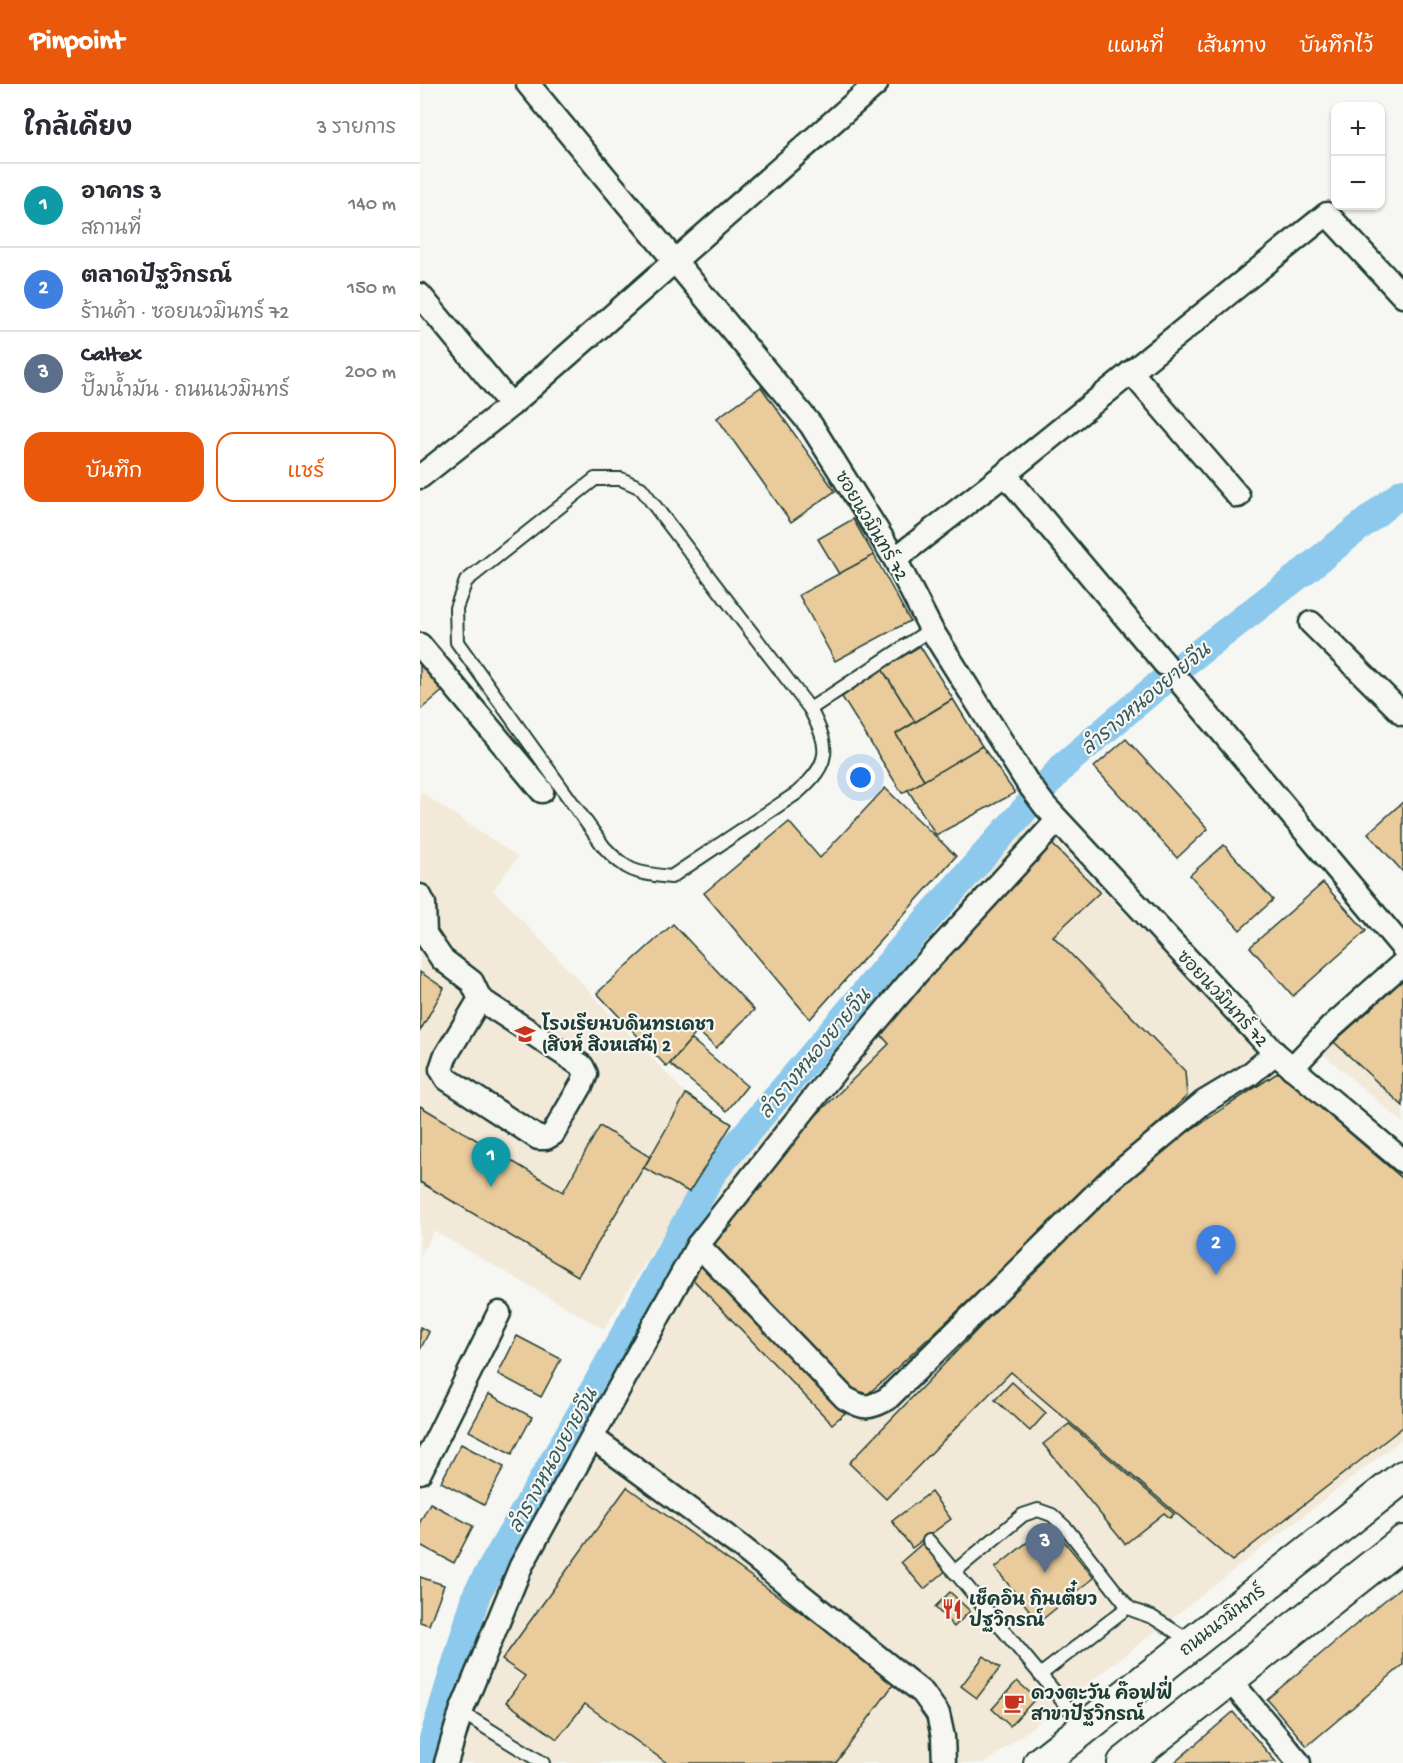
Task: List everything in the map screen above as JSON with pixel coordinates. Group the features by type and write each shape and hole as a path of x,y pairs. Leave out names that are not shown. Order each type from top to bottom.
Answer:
{"main road":[{"name":"ถนนนวมินทร์","path":"1040,1763 1403,1477"},
{"path":"1124,1763 1401,1547"}],"street":[{"name":"ซอยนวมินทร์ 72","path":"528,84 811,425 895,558 931,629 1027,782 1051,813 1283,1061 1403,1161"},
{"path":"420,477 512,405 876,84"},
{"path":"895,558 1005,474 1327,214 1403,296"},
{"path":"420,295 512,405"},
{"path":"1131,372 1238,496"},
{"path":"1005,474 1165,664"},
{"path":"1311,623 1403,714"},
{"path":"420,645 542,791"},
{"path":"1181,683 1403,948"},
{"path":"446,1763 461,1712 521,1566 698,1245 839,1066 1051,813"},
{"path":"420,896 424,904 425,934 442,959 472,982 480,999 582,1065 586,1074 582,1084 553,1134 546,1138 538,1138 457,1086 447,1079 441,1069 445,1057 480,999"},
{"path":"698,1245 844,1398 860,1407 871,1408 887,1399 1110,1180 1204,1102 1249,1075 1283,1061 1331,1028 1403,963"},
{"path":"420,1472 499,1313"},
{"path":"593,1438 740,1546 923,1694 938,1714 943,1737 944,1763"},
{"path":"1229,1679 1299,1763"}],"lane":[{"path":"595,479 621,479 641,489 810,709 822,733 826,754 812,779 797,793 671,877 636,873 616,860 604,847 457,642 456,608 466,581 586,486 595,479"},
{"path":"810,709 931,629"},
{"path":"954,1572 1023,1515 1038,1510 1052,1515 1067,1529 1128,1607 1152,1617 1193,1643"},
{"path":"929,1541 1085,1728"},
{"path":"1040,1674 1128,1607"},
{"path":"461,1712 543,1763"}],"shaded area":[{"name":"โรงเรียนบดินทรเดชา (สิงห์ สิงหเสนี) 2","path":"420,792 518,857 493,890 686,1094 732,1124 604,1329 434,1231 420,1255"},
{"path":"1034,818 1261,1055 1403,1176 1403,1438 986,1763 432,1763 479,1605 726,1180"},
{"path":"1403,977 1403,1123 1322,1053"}],"building":[{"path":"761,387 835,491 791,522 717,418"},
{"path":"853,519 874,555 839,574 818,539"},
{"path":"874,555 910,621 835,661 799,595"},
{"path":"920,646 953,699 915,722 882,669"},
{"path":"420,660 445,689 420,710"},
{"path":"882,669 915,722 896,734 925,781 902,793 842,697"},
{"path":"953,699 982,746 925,781 896,734"},
{"path":"1126,739 1208,829 1177,858 1094,767"},
{"path":"982,746 1015,793 936,835 908,790"},
{"path":"885,788 956,856 810,1019 704,893 789,822 820,858"},
{"path":"1403,802 1403,872 1368,833"},
{"path":"1050,842 1100,892 1053,936 1185,1071 1187,1096 883,1381 832,1424 682,1268 732,1226 725,1220 762,1187 752,1178 889,1044 875,1028"},
{"path":"1224,845 1273,900 1240,930 1190,875"},
{"path":"1323,883 1366,931 1293,996 1250,947"},
{"path":"673,924 754,1010 716,1048 698,1031 667,1067 597,993"},
{"path":"420,972 444,988 420,1031"},
{"path":"1403,980 1403,1106 1334,1042"},
{"path":"691,1039 747,1086 727,1111 670,1064"},
{"path":"1279,1072 1403,1179 1403,1427 1232,1561 1011,1372 886,1499 849,1463 1135,1166"},
{"path":"686,1094 732,1124 689,1192 644,1168"},
{"path":"420,1106 563,1192 600,1126 650,1157 578,1276 420,1182"},
{"path":"420,1327 429,1332 420,1350"},
{"path":"517,1336 561,1359 541,1397 498,1374"},
{"path":"1012,1382 1046,1413 1030,1431 995,1400"},
{"path":"489,1394 532,1417 512,1454 469,1431"},
{"path":"1069,1424 1174,1514 1170,1518 1164,1513 1125,1544 1043,1444"},
{"path":"461,1444 504,1467 484,1505 441,1482"},
{"path":"627,1487 896,1681 836,1763 667,1763 585,1704 557,1739 506,1702 525,1676 502,1660"},
{"path":"931,1492 951,1519 912,1548 892,1521"},
{"path":"430,1503 473,1526 454,1563 420,1545 420,1522"},
{"path":"1050,1524 1094,1578 1039,1622 995,1568"},
{"path":"924,1542 947,1570 924,1589 901,1562"},
{"path":"420,1577 444,1585 429,1625 420,1622"},
{"path":"1403,1585 1403,1665 1307,1746 1267,1699"},
{"name":"เช็คอิน กินเตี๋ยว ปฐวิกรณ์","path":"950,1592 970,1611 954,1627 935,1607"},
{"path":"984,1656 1000,1668 977,1698 961,1686"},
{"name":"ดวงตะวัน ค๊อฟฟี่ สาขาปัฐวิกรณ์","path":"1017,1681 1036,1698 1010,1726 992,1709"},
{"path":"1233,1712 1276,1762 1174,1763"}],"waterway":[{"name":"ลำรางหนองยายจีน","path":"426,1763 477,1593 582,1411 713,1173 908,941 1064,765 1176,670 1403,492"}],"place":[{"name":"โรงเรียนบดินทรเดชา (สิงห์ สิงหเสนี) 2","path":"525,1034"},
{"name":"อาคาร 3","path":"491,1187"},
{"name":"ตลาดปัฐวิกรณ์","path":"1216,1275"},
{"name":"Caltex","path":"1045,1573"},
{"name":"เช็คอิน กินเตี๋ยว ปฐวิกรณ์","path":"952,1609"},
{"name":"ดวงตะวัน ค๊อฟฟี่ สาขาปัฐวิกรณ์","path":"1014,1703"}]}
